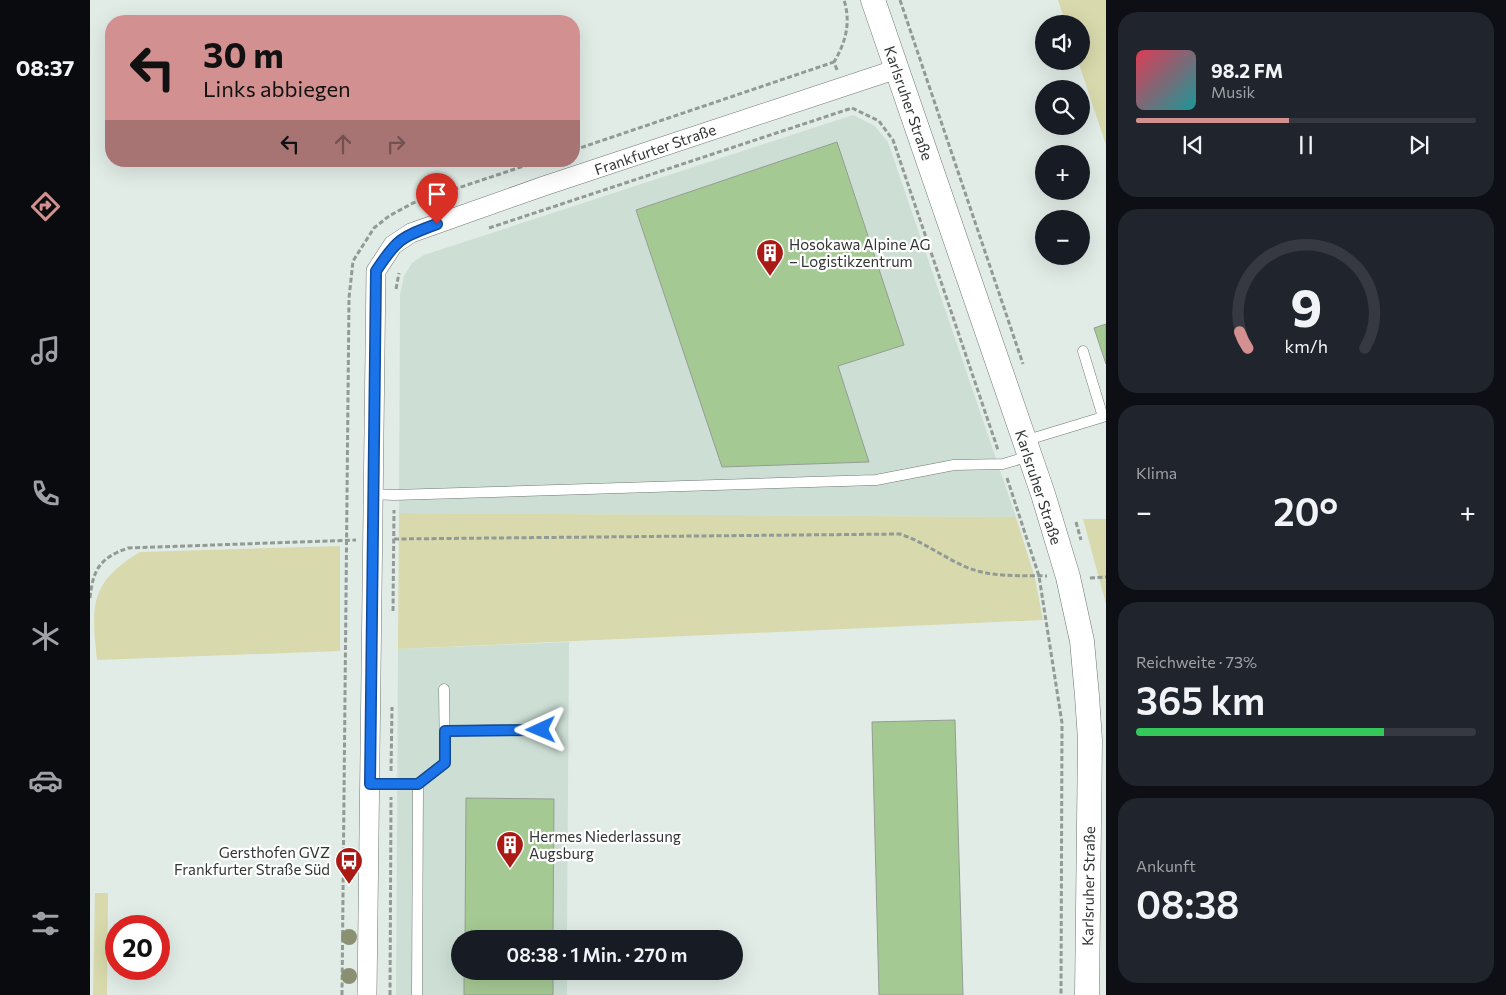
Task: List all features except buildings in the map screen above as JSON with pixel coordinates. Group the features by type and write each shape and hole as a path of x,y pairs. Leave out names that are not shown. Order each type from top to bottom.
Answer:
{"street":[{"name":"Karlsruher Straße","path":"873,0 1027,448 1068,577 1082,641 1090,740 1087,995"},
{"name":"Frankfurter Straße","path":"366,995 376,271 393,245 411,233 897,69"}],"lane":[{"path":"372,494 394,496 527,489 876,480 954,466 1003,464 1027,448 1103,417 1083,352"},
{"path":"370,784 418,784 445,763 444,688"},
{"path":"445,731 541,730"},
{"path":"417,995 418,784"}],"path":[{"path":"580,148 819,69 834,62 843,47 848,26 844,0"},
{"path":"834,62 852,108 879,121 892,140 1003,464 1039,576 1062,723 1061,995"},
{"path":"479,231 852,108"},
{"path":"396,294 398,274 403,266"},
{"path":"393,613 394,496"},
{"path":"90,598 91,584 100,564 110,555 128,548 394,539 900,534 918,540 966,567 1010,577 1068,577"},
{"path":"390,995 392,698"},
{"path":"343,884 349,885"}],"shaded area":[{"name":"Hosokawa Alpine AG – Logistikzentrum","path":"853,115 875,126 888,142 1016,517 399,513 400,295 404,276 412,263 424,255"},
{"path":"569,642 567,930 451,930 451,980 567,980 567,995 396,995 398,649"}],"green space":[{"path":"1058,0 1106,0 1106,145 1090,97 1090,80 1084,80 1081,70 1090,70 1090,15 1063,15"},
{"path":"399,513 1016,517 1035,578 1043,620 398,649"},
{"path":"1083,519 1106,519 1106,604"},
{"path":"340,546 340,651 97,660 94,624 98,597 103,585 111,574 140,552"},
{"path":"95,893 108,893 108,915 105,915 105,980 107,980 107,995 93,995"}],"place":[{"name":"Hosokawa Alpine AG – Logistikzentrum","path":"770,277"},
{"name":"Hermes Niederlassung Augsburg","path":"510,869"},
{"name":"Gersthofen GVZ Frankfurter Straße Süd","path":"349,885"}],"route":[{"path":"437,224 411,233 393,245 376,271 371,540 370,784 418,784 445,763 445,731 541,730"}]}
